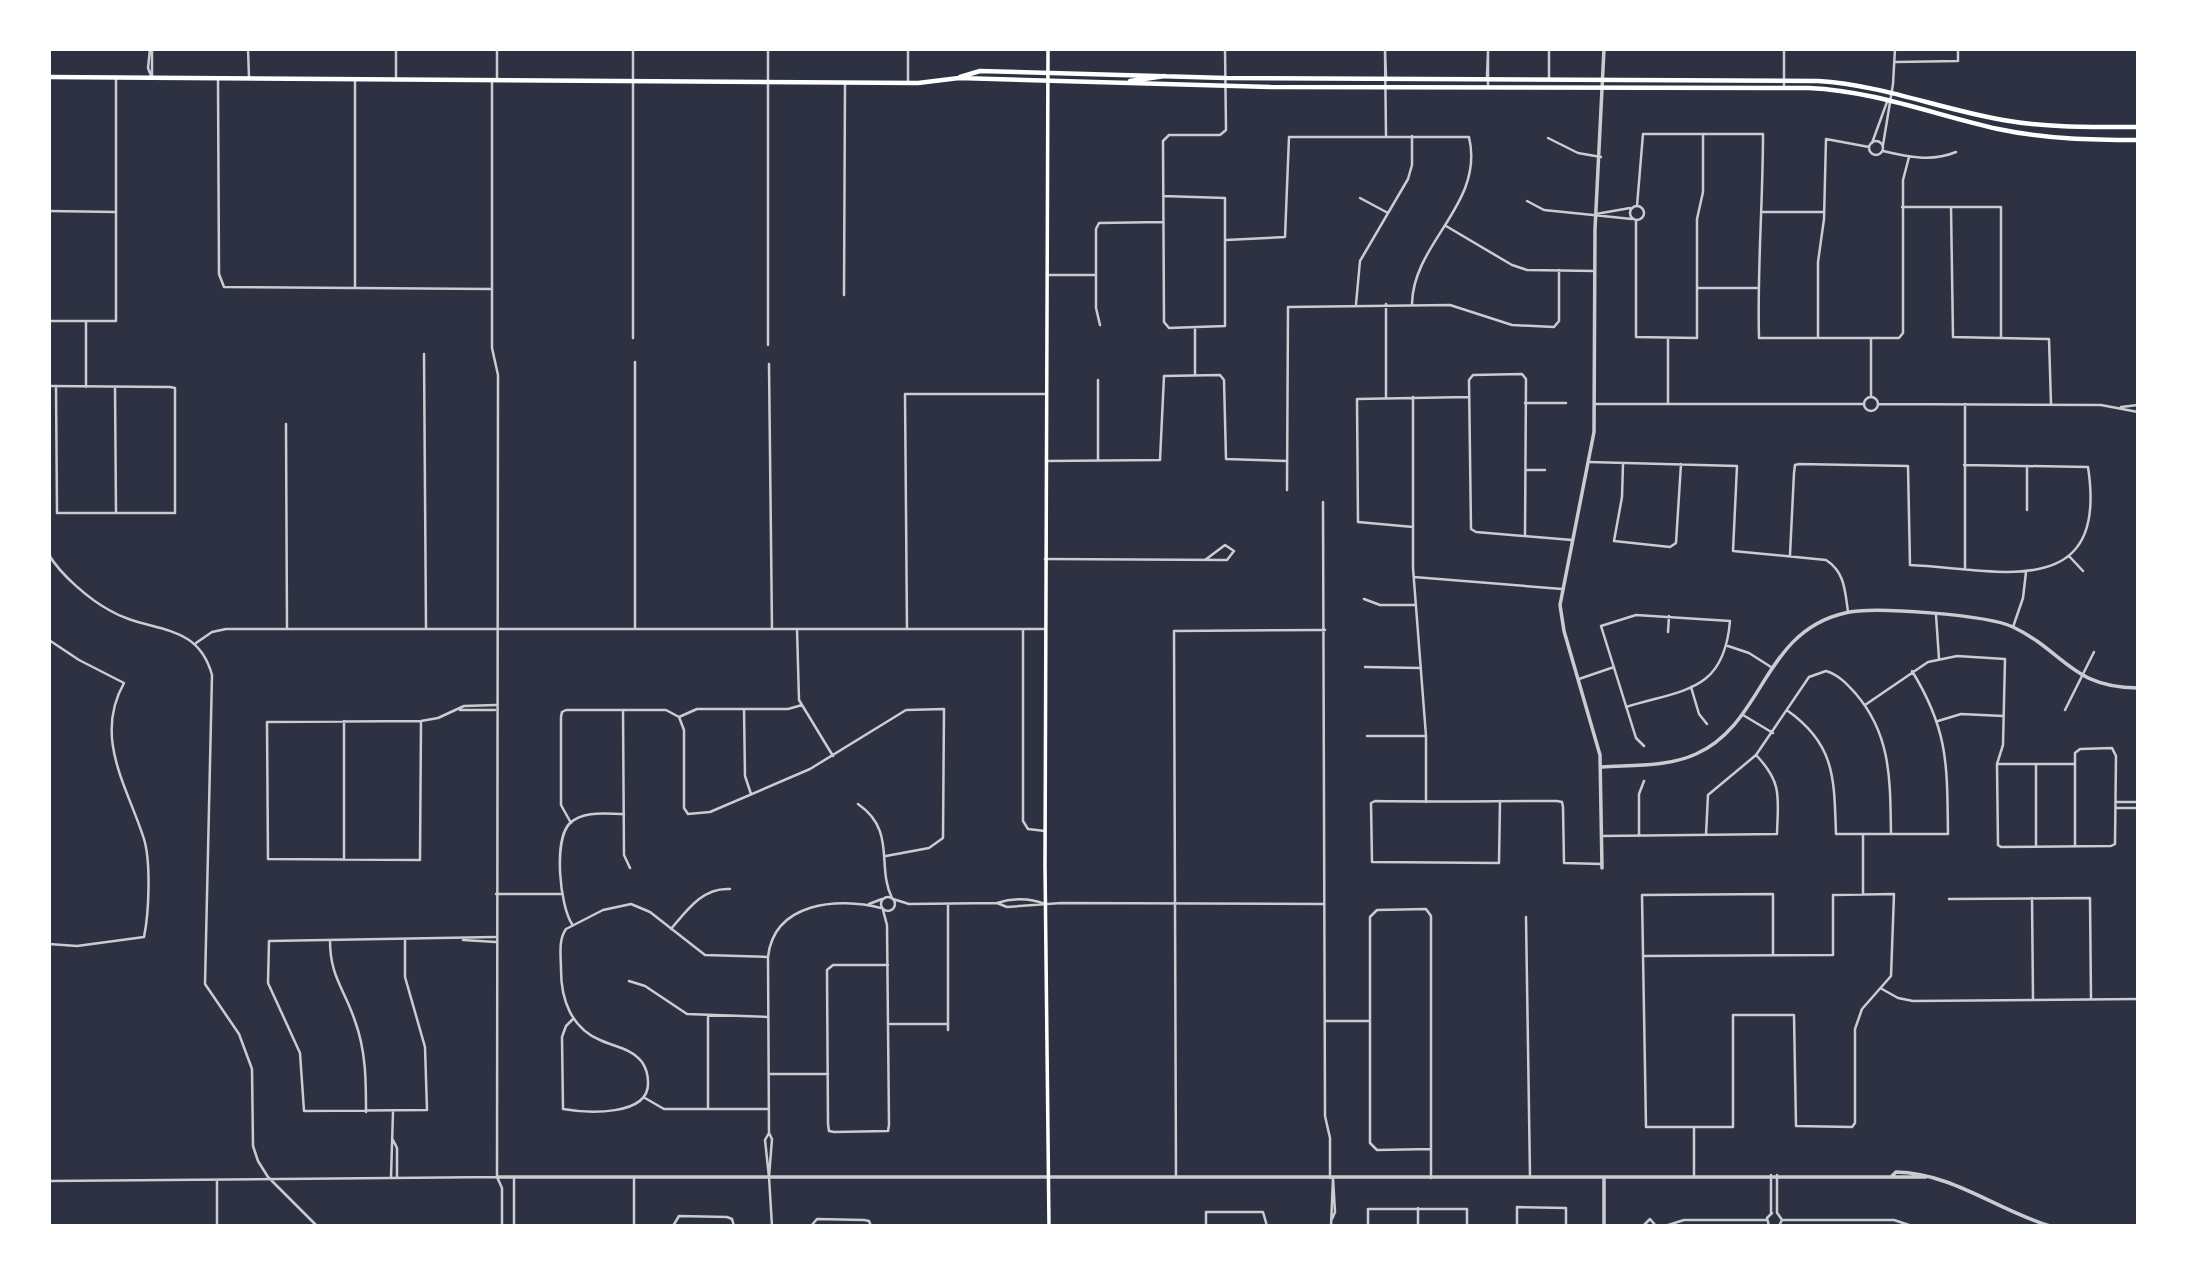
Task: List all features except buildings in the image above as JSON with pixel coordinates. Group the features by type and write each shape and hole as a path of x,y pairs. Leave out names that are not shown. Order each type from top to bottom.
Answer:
{"main road":[{"path":"1048,49 1045,904 1049,1226"},
{"path":"959,78 971,72 1048,72 1226,78 1839,82 1892,91 2004,120 2060,127 2138,127"},
{"path":"1130,81 1170,75"},
{"path":"49,77 908,83 959,78 1130,81 1226,86 1784,88 1836,90 1890,100 2026,135 2068,139 2138,140"}],"street":[{"path":"151,49 152,78"},
{"path":"248,49 249,79"},
{"path":"396,49 396,79"},
{"path":"497,49 491,289 492,348 498,375 497,1177 502,1188 502,1226"},
{"path":"633,49 633,338"},
{"path":"768,49 768,345"},
{"path":"908,49 908,83"},
{"path":"1163,196 1225,198 1225,326 1165,326 1163,196 1165,137 1224,133 1225,49"},
{"path":"1549,49 1549,80"},
{"path":"1500,801 1499,863 1372,862 1371,803 1500,801 1562,802 1563,863 1602,866 1602,767 1598,742 1561,617 1562,589 1589,462 1595,404 1596,214 1601,156 1604,49"},
{"path":"1784,49 1784,88"},
{"path":"1883,151 1895,49"},
{"path":"1895,62 1958,61 1958,49"},
{"path":"1385,50 1386,136"},
{"path":"1488,51 1488,87"},
{"path":"49,241 49,321 116,321 116,78"},
{"path":"218,78 219,274 224,287 491,289"},
{"path":"355,80 355,288"},
{"path":"844,295 845,82"},
{"path":"1869,147 1883,106 1890,100"},
{"path":"1703,134 1703,192 1697,219 1697,338 1636,337 1634,220 1629,212 1634,207 1643,134 1703,134 1763,134 1763,212 1758,244 1759,338 1902,337 1903,180 1909,157"},
{"path":"1356,304 1357,269 1411,172 1412,136"},
{"path":"1226,240 1285,237 1289,137 1469,137 1469,184 1416,277 1412,304"},
{"path":"1548,138 1578,153 1601,156"},
{"path":"1818,338 1818,262 1824,212 1825,139 1869,147"},
{"path":"1871,143 1878,141 1882,145"},
{"path":"1869,147 1874,156 1883,151 1909,157 1943,158 1956,152"},
{"path":"1360,198 1388,213"},
{"path":"1527,201 1544,210 1634,220 1642,219 1644,213 1634,207 1596,214"},
{"path":"1902,207 2001,207 2001,338"},
{"path":"1951,207 1953,337 2050,340 2051,404"},
{"path":"49,211 116,212"},
{"path":"1763,212 1824,212"},
{"path":"1100,325 1096,308 1096,229 1099,223 1163,222"},
{"path":"1446,226 1512,265 1527,270 1595,271"},
{"path":"1287,490 1288,307 1356,304 1458,306 1519,326 1558,325 1559,270"},
{"path":"1048,275 1096,275"},
{"path":"1697,288 1758,288"},
{"path":"1385,304 1386,398"},
{"path":"86,322 86,387"},
{"path":"1195,328 1195,375"},
{"path":"1668,338 1668,403"},
{"path":"1871,338 1871,397 1878,404 2138,405"},
{"path":"425,354 426,628"},
{"path":"635,362 635,629"},
{"path":"768,365 772,629"},
{"path":"1046,461 1160,460 1164,376 1195,375 1223,377 1226,459 1287,461"},
{"path":"1525,536 1524,376 1470,377 1471,529 1525,536 1572,540"},
{"path":"1098,380 1098,461"},
{"path":"49,386 56,386 86,387 175,388 174,513 57,513 56,386"},
{"path":"115,387 116,514"},
{"path":"907,629 905,394 1046,394"},
{"path":"1413,397 1414,577 1426,736 1426,802"},
{"path":"1413,527 1357,522 1357,399 1469,397"},
{"path":"1595,404 1863,404 1871,397"},
{"path":"1525,403 1566,402"},
{"path":"1863,404 1871,412 1878,404"},
{"path":"1965,404 1965,568"},
{"path":"2120,407 2138,412"},
{"path":"286,424 287,629"},
{"path":"1589,462 1737,466 1733,551 1816,557 1836,566 1842,578 1848,612"},
{"path":"1623,464 1622,497 1615,541 1674,546 1681,464"},
{"path":"1790,555 1795,466 1908,466 1910,565 2026,572 2044,570 2069,556 2078,545 2087,526 2088,467 1965,465"},
{"path":"2026,466 2027,510"},
{"path":"1526,470 1545,470"},
{"path":"1323,502 1325,1116 1330,1138 1335,1212 1332,1226"},
{"path":"1045,559 1205,560 1227,560 1234,551 1225,545 1205,560"},
{"path":"49,555 76,584 109,611 196,643 207,657 212,676 205,984 246,1047 255,1096 253,1146 268,1177 317,1226"},
{"path":"2069,556 2083,571"},
{"path":"2013,627 2023,598 2026,572"},
{"path":"1414,577 1562,589"},
{"path":"1364,599 1380,605 1416,606"},
{"path":"1602,767 1662,762 1693,755 1727,734 1743,715 1771,667 1799,634 1833,616 1848,612 1936,615 1994,621 2013,627 2081,677 2108,686 2138,688"},
{"path":"1626,707 1691,687 1714,674 1723,662 1728,646 1730,621 1636,615 1601,626 1626,707 1636,738 1644,746"},
{"path":"1936,615 1939,659"},
{"path":"1668,632 1669,616"},
{"path":"196,643 212,632 226,629 1045,629"},
{"path":"797,629 798,694 833,756"},
{"path":"1023,629 1023,821 1028,830 1045,831"},
{"path":"1176,1179 1174,631 1325,630"},
{"path":"49,640 79,660 124,683 114,716 114,755 144,839 146,892 144,937 77,946 49,944"},
{"path":"1728,646 1749,653 1771,667"},
{"path":"2065,710 2094,652"},
{"path":"1865,705 1912,671 1939,659 1957,656 2005,659 2002,749 1997,764 1998,845 2075,846 2115,844 2115,751 2076,750 2075,846"},
{"path":"1365,667 1421,668"},
{"path":"1579,679 1614,667"},
{"path":"1706,835 1707,795 1756,755 1809,677 1826,671 1843,680 1865,705 1886,748 1890,774 1891,834"},
{"path":"1788,710 1816,734 1831,764 1836,834 1948,834 1947,767 1938,721 1912,671"},
{"path":"1691,687 1699,714 1707,724"},
{"path":"421,721 420,860 268,859 267,722 421,721 477,705 496,705"},
{"path":"477,705 477,710"},
{"path":"679,717 697,709 792,709 802,705"},
{"path":"744,709 745,776 751,794"},
{"path":"571,823 561,805 562,712 666,710 679,717 684,730 685,813 710,812 833,756 906,709 944,709 945,828 938,843 929,848 886,856"},
{"path":"460,710 496,710"},
{"path":"623,710 624,855 630,868"},
{"path":"1938,721 1961,714 2003,716"},
{"path":"1743,715 1773,733"},
{"path":"344,721 344,860"},
{"path":"1367,736 1426,736"},
{"path":"1602,836 1777,834 1777,784 1774,775 1756,755"},
{"path":"1997,764 2075,764"},
{"path":"2036,765 2036,846"},
{"path":"1639,836 1639,794 1644,781"},
{"path":"2116,803 2136,802 2136,808 2116,808"},
{"path":"858,804 872,817 886,856 887,883 882,909 887,925 888,965 888,1131 830,1131 829,965 888,965"},
{"path":"572,924 563,907 561,845 571,823 588,815 624,814"},
{"path":"1863,834 1863,894"},
{"path":"887,883 893,899 887,925"},
{"path":"671,929 702,896 714,889 730,889"},
{"path":"496,894 562,894"},
{"path":"1643,956 1833,955 1833,895 1894,894 1893,969 1882,989 1862,1009 1856,1025 1854,1126 1796,1126 1794,1015 1733,1015 1733,1127 1646,1127 1643,956 1642,895 1773,894 1773,955"},
{"path":"1949,898 2090,898 2091,999"},
{"path":"2032,898 2033,999"},
{"path":"772,1226 765,1140 768,1133 768,957 772,940 787,919 806,907 869,904 883,899 909,904 997,903 1007,906 1324,904"},
{"path":"573,1019 566,1026 562,1037 563,1109 625,1109 644,1098 648,1080 642,1061 630,1051 591,1035 573,1019 561,988 563,934 572,924 611,907 631,904 645,909 694,949 713,957 768,957"},
{"path":"869,904 892,910 909,904"},
{"path":"948,904 948,1030"},
{"path":"1431,1149 1373,1148 1370,1143 1370,917 1373,912 1429,912 1431,1149 1431,1178"},
{"path":"1526,917 1530,1178"},
{"path":"405,940 405,977 425,1047 427,1110 304,1111 300,1053 268,983 269,941 330,940 405,940 463,940 479,940 496,940"},
{"path":"330,940 331,969 351,1008 361,1043 366,1073 366,1112"},
{"path":"629,981 645,986 682,1012 708,1017 768,1017"},
{"path":"1882,989 1906,1000 2138,999"},
{"path":"708,1017 708,1109"},
{"path":"1325,1021 1370,1021"},
{"path":"888,1024 948,1024"},
{"path":"768,1074 828,1074"},
{"path":"644,1098 664,1109 768,1109"},
{"path":"391,1177 393,1112"},
{"path":"1694,1175 1695,1128"},
{"path":"393,1140 397,1157 397,1177"},
{"path":"390,1157 397,1157"},
{"path":"49,1181 217,1181 268,1177 1530,1178 1892,1176 1896,1172 1913,1173 1956,1184 2050,1226"},
{"path":"1774,1175 1777,1213 1782,1220"},
{"path":"1766,1220 1771,1213 1774,1175"},
{"path":"1604,1177 1604,1226"},
{"path":"514,1178 514,1226"},
{"path":"634,1178 634,1226"},
{"path":"217,1181 217,1226"},
{"path":"1517,1226 1517,1207 1566,1208 1566,1226"},
{"path":"1418,1208 1418,1226"},
{"path":"1368,1226 1368,1209 1418,1208 1467,1209 1467,1226"},
{"path":"1206,1226 1206,1212 1263,1212 1267,1226"},
{"path":"1771,1213 1777,1213"},
{"path":"673,1226 675,1218 732,1219 734,1226"},
{"path":"1643,1226 1650,1219 1656,1226"},
{"path":"1665,1226 1676,1222 1703,1220 1766,1220"},
{"path":"1703,1220 1703,1226"},
{"path":"1766,1220 1769,1226"},
{"path":"1782,1220 1903,1221 1912,1226"},
{"path":"1779,1226 1782,1220"},
{"path":"1867,1220 1867,1226"},
{"path":"811,1226 813,1221 869,1221 871,1226"}]}
